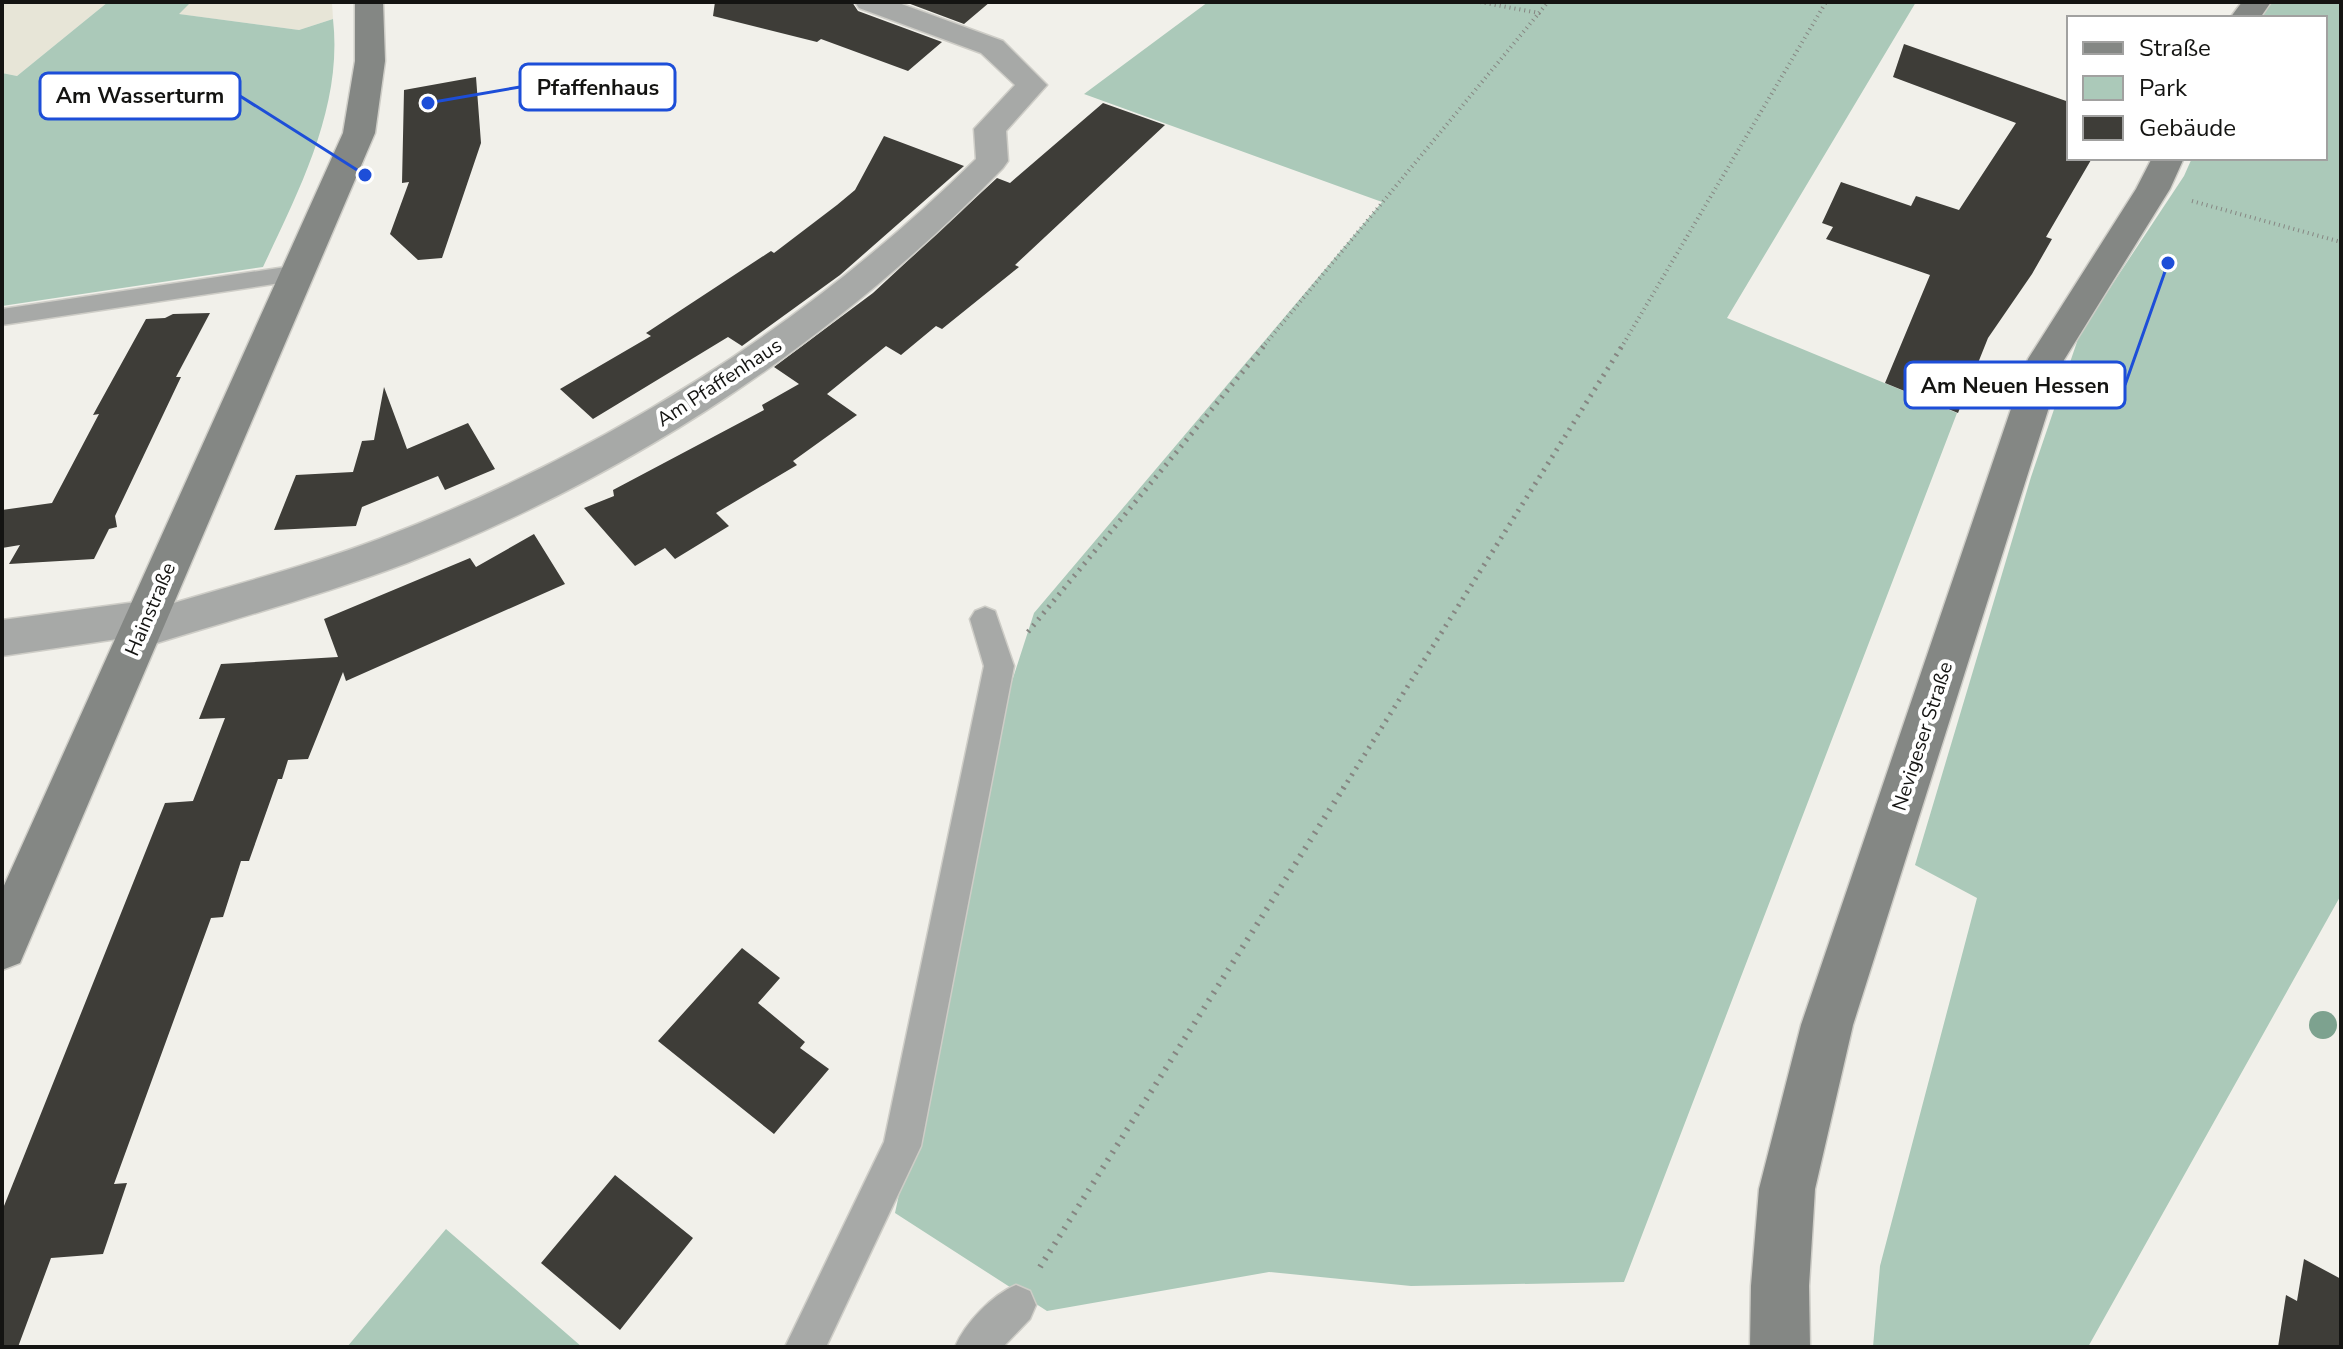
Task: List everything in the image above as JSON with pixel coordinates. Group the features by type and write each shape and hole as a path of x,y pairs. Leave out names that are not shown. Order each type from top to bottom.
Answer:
{"main road":[{"name":"Hainstraße","path":"2,946 359,133 370,61 369,2"},
{"name":"Nevigeser Straße","path":"1780,1347 1780,1286 1787,1189 1827,1025 2046,359 2161,174"}],"street":[{"name":"Am Pfaffenhaus","path":"143,624 394,551 554,482 689,404 773,348 911,240 992,161 990,129 1032,85 992,47 869,2"},
{"path":"2,638 143,624"}],"lane":[{"path":"2,317 299,273"},
{"path":"805,1347 902,1146 999,666 985,619"},
{"path":"975,1347 1016,1305"}],"path":[{"path":"1480,2 1539,13"},
{"path":"999,666 1548,2"},
{"path":"1016,1305 1603,379 1826,2"},
{"path":"2161,174 2341,242"}],"shaded area":[{"path":"2,2 108,2 17,76 2,73"},
{"path":"191,2 332,2 333,19 299,30 178,14"}],"green space":[{"path":"108,2 191,2 179,14 299,30 333,19 331,84 315,147 263,267 2,306 2,73 17,76"},
{"path":"1208,2 1916,2 1727,318 1957,413 1624,1282 1411,1286 1269,1272 1047,1311 895,1213 1004,706 1034,613 1382,202 1084,94"},
{"path":"2258,2 2341,2 2341,895 2088,1347 1873,1347 1880,1266 1977,898 1915,865 2031,477 2080,333 2184,176 2191,160 2327,160 2327,16 2254,16"},
{"path":"446,1229 582,1347 347,1347"}],"building":[{"path":"715,2 852,2 858,11 942,42 908,71 821,39 817,42 713,16"},
{"path":"905,2 990,2 964,24"},
{"path":"1904,44 2067,101 2067,160 2091,160 2046,237 2052,239 2032,274 1988,338 1958,413 1885,383 1930,275 1826,239 1833,227 1822,223 1841,182 1911,206 1916,196 1959,210 2016,123 1893,77"},
{"path":"476,77 481,143 442,258 418,260 390,234 409,182 402,183 404,90"},
{"path":"1103,103 1165,125 1015,265 1019,267 942,329 936,326 901,355 886,346 827,394 857,415 793,461 797,465 716,513 729,526 675,559 665,548 635,566 584,508 614,496 613,490 764,410 762,405 799,384 774,367 873,293 997,178 1010,183"},
{"path":"884,136 964,166 840,275 742,346 728,337 593,419 560,389 651,336 646,333 771,251 774,253 837,205 855,190"},
{"path":"210,313 176,377 181,377 115,516 117,527 109,529 94,559 9,564 20,545 2,548 2,510 52,503 99,414 93,415 146,319 165,318 173,314"},
{"path":"384,387 407,449 468,423 495,469 445,490 438,476 362,507 356,526 274,530 296,475 353,472 362,441 374,440"},
{"path":"534,534 565,584 346,681 343,672 308,759 288,760 282,779 278,779 249,861 241,861 223,917 211,918 114,1184 127,1183 103,1254 51,1258 18,1347 2,1347 2,1211 165,803 193,801 225,718 199,719 221,664 338,657 324,619 470,558 476,567"},
{"path":"742,948 780,978 758,1003 805,1042 800,1048 829,1069 774,1134 658,1041"},
{"path":"615,1175 693,1238 620,1330 541,1263"},
{"path":"2304,1259 2341,1279 2341,1347 2278,1347 2286,1295 2297,1301"}],"place":[{"name":"Pfaffenhaus","path":"428,103"},
{"name":"Am Wasserturm","path":"365,175"},
{"name":"Am Neuen Hessen","path":"2168,263"}]}
